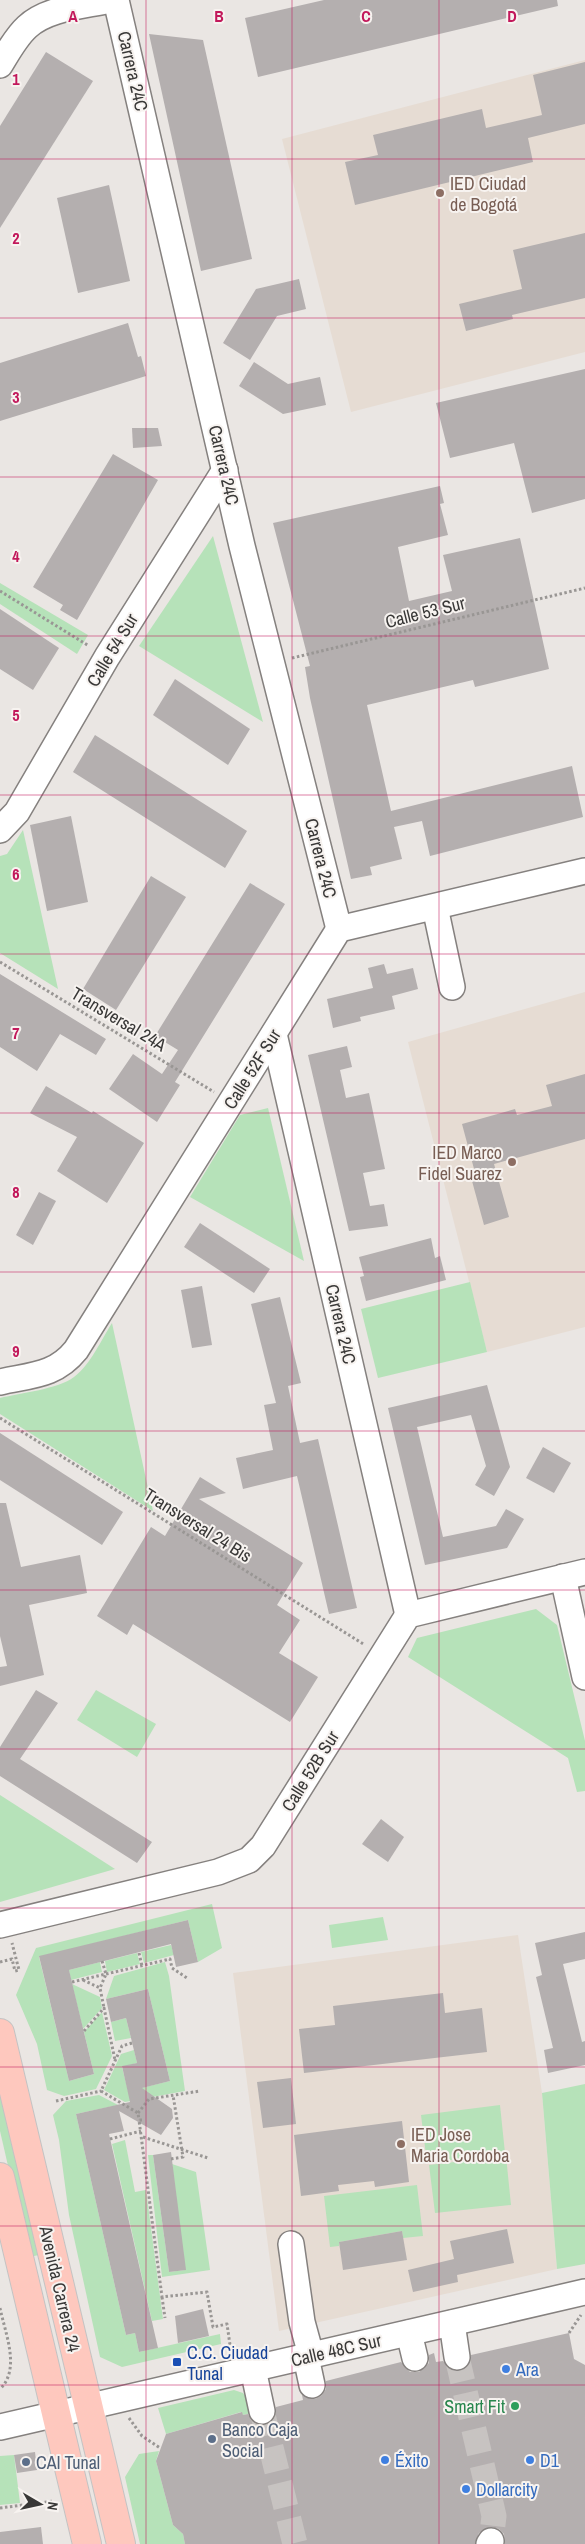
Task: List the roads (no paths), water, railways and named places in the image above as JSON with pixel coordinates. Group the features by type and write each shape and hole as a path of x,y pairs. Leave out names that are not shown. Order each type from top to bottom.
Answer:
{"main road":[{"name":"Avenida Carrera 24","path":"0,2033 122,2544"},
{"name":"Avenida Carrera 24","path":"0,2177 88,2544"}],"street":[{"path":"0,65 21,32 33,22 57,12 110,0"},
{"name":"Carrera 24C","path":"116,0 225,470 339,929"},
{"name":"Calle 54 Sur","path":"0,830 17,812 107,657 225,470"},
{"path":"339,929 585,871"},
{"path":"435,906 452,988"},
{"name":"Calle 52F Sur","path":"0,1382 44,1373 64,1364 76,1350 227,1101 274,1034 339,929"},
{"name":"Carrera 24C","path":"274,1034 408,1615"},
{"path":"408,1615 574,1575 585,1677"},
{"name":"Calle 52B Sur","path":"0,1925 218,1872 249,1860 264,1846 408,1615"},
{"path":"291,2244 302,2322 316,2384"},
{"name":"Calle 48C Sur","path":"0,2426 56,2415 585,2292"},
{"path":"452,2323 458,2357"},
{"path":"412,2332 418,2358"},
{"path":"253,2369 262,2410"}],"tunnel":[{"path":"457,2357 494,2516 491,2541"},
{"path":"262,2411 295,2544"}],"place":[{"name":"IED Ciudad de Bogotá","path":"440,193"},
{"name":"IED Marco Fidel Suarez","path":"512,1162"},
{"name":"IED Jose Maria Cordoba","path":"401,2144"},
{"name":"C.C. Ciudad Tunal","path":"177,2362"},
{"name":"Ara","path":"506,2369"},
{"name":"Smart Fit","path":"515,2406"},
{"name":"Banco Caja Social","path":"212,2439"},
{"name":"Éxito","path":"385,2460"},
{"name":"D1","path":"530,2460"},
{"name":"CAI Tunal","path":"26,2462"},
{"name":"Dollarcity","path":"466,2489"}]}
